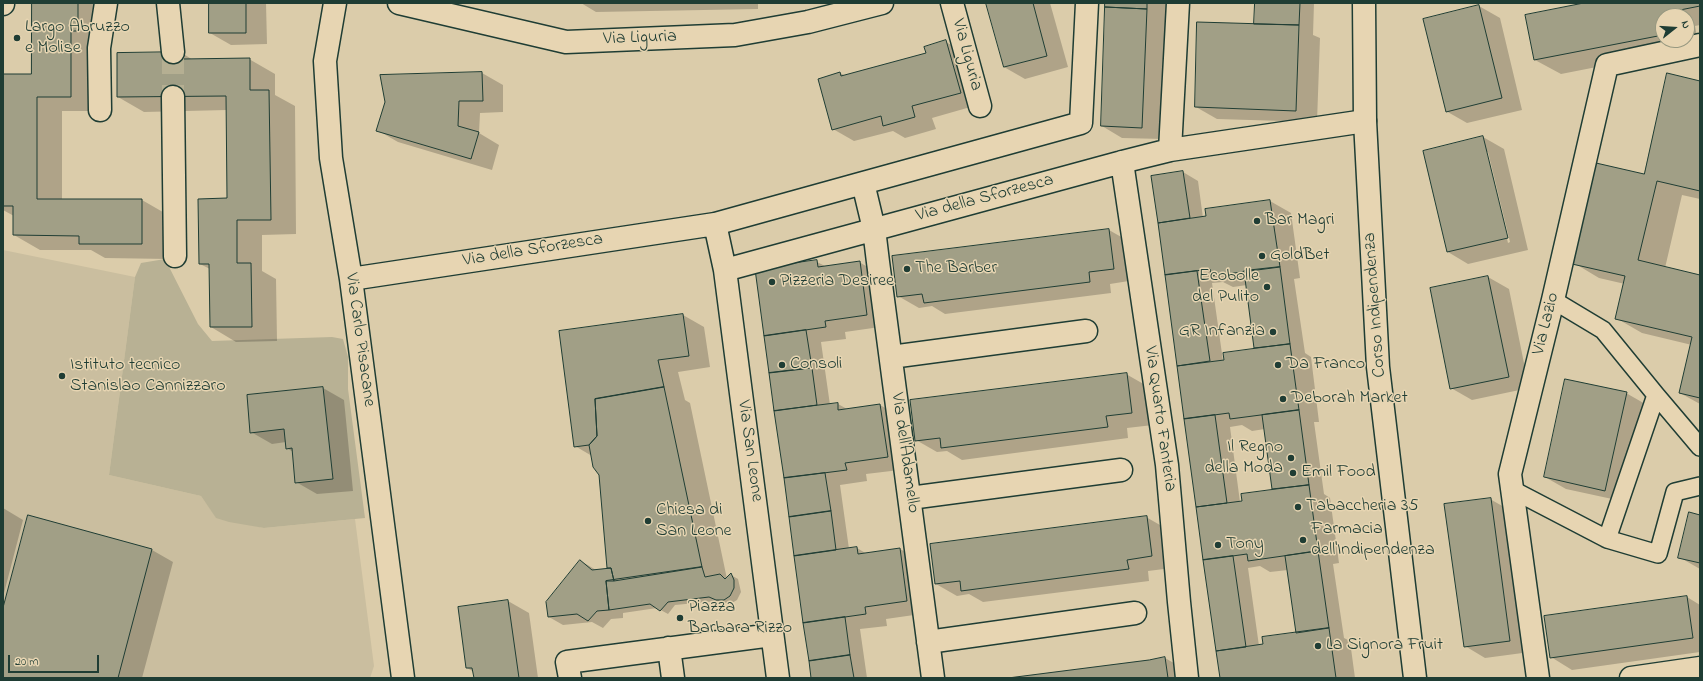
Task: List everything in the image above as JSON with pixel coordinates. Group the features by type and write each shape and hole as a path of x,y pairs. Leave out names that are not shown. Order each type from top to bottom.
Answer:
{"street":[{"path":"100,110 99,48 106,3"},
{"path":"168,3 173,52"},
{"name":"Via Carlo Pisacane","path":"335,3 325,61 331,158 351,279 403,678"},
{"name":"Via Liguria","path":"398,3 566,42 735,35 808,22 882,3"},
{"name":"Via Liguria","path":"952,3 980,106"},
{"path":"874,229 863,183 1081,123 1087,3"},
{"path":"1170,150 1178,3"},
{"name":"Corso Indipendenza","path":"1364,3 1365,121 1378,367 1415,678"},
{"name":"Via Lazio","path":"1538,678 1510,474 1553,300 1607,64 1700,45"},
{"path":"173,97 175,256"},
{"name":"Via della Sforzesca","path":"725,270 1170,150 1365,121"},
{"name":"Via Quarto Fanteria","path":"1122,162 1168,465 1179,602 1187,678"},
{"name":"Via della Sforzesca","path":"351,279 715,224 863,183"},
{"name":"Via San Leone","path":"715,224 725,270 778,678"},
{"name":"Via dell'Adamello","path":"874,229 933,678"},
{"path":"891,357 1086,331"},
{"path":"910,498 1121,470"},
{"path":"928,642 1136,613"},
{"path":"570,678 568,662 772,635"},
{"path":"669,648 673,678"},
{"path":"1631,678 1700,668"}],"lane":[{"path":"1553,300 1603,330 1700,447"},
{"path":"1608,539 1656,395"},
{"path":"1511,489 1608,539 1658,554 1676,492 1700,486"}],"shaded area":[{"name":"Istituto tecnico Stanislao Cannizzaro","path":"3,250 135,277 109,475 201,496 216,517 264,528 355,519 374,666 370,678 3,678"},
{"path":"165,259 198,324 212,341 332,337 343,339 348,357 348,389 365,518 264,528 229,522 216,518 201,496 109,475 135,277 141,263"}],"building":[{"path":"32,3 78,3 78,31 71,31 71,97 37,97 37,199 142,199 142,244 79,244 79,236 13,235 13,206 3,206 3,74 31,74"},
{"path":"209,3 246,3 246,33 209,33"},
{"path":"986,3 1033,3 1047,56 1004,67"},
{"path":"1105,3 1147,3 1147,9 1105,7"},
{"path":"1255,3 1300,3 1299,25 1254,24"},
{"path":"1584,3 1700,3 1700,6 1690,8 1655,8 1655,37 1534,60 1525,15"},
{"path":"1479,5 1502,98 1446,112 1423,19"},
{"path":"1105,7 1147,9 1142,128 1101,126"},
{"path":"1197,22 1299,25 1296,111 1195,107"},
{"path":"946,40 961,93 912,106 915,117 883,126 881,116 832,130 818,79 840,72 841,76 926,53 924,47"},
{"path":"183,52 183,59 250,58 250,90 269,90 271,220 237,220 237,263 251,263 252,327 210,327 209,264 199,264 198,199 227,198 226,96 117,97 117,53"},
{"path":"482,72 483,101 459,101 458,126 479,132 471,159 376,131 385,102 380,75"},
{"path":"1667,73 1700,81 1700,191 1657,181 1638,260 1700,275 1700,398 1679,393 1692,337 1615,319 1625,276 1572,264 1596,163 1644,174"},
{"path":"1483,136 1508,238 1447,252 1423,151"},
{"path":"1183,171 1190,218 1158,223 1151,176"},
{"path":"1270,200 1280,267 1211,276 1210,269 1165,275 1158,223 1206,216 1205,209"},
{"path":"1109,229 1114,269 1089,272 1090,282 924,303 922,294 897,297 892,256"},
{"path":"817,260 818,267 860,261 867,315 825,321 826,327 764,336 755,269"},
{"path":"1280,267 1290,344 1254,348 1244,271"},
{"path":"1197,271 1210,361 1177,366 1165,275"},
{"path":"1488,276 1509,377 1450,389 1430,288"},
{"path":"683,314 689,356 658,360 664,387 595,399 597,436 589,445 574,447 559,331"},
{"path":"806,330 812,368 769,373 764,336"},
{"path":"1290,344 1299,410 1230,419 1229,413 1184,419 1177,366 1224,360 1223,353"},
{"path":"812,368 817,405 774,411 769,373"},
{"path":"1127,373 1132,413 1106,416 1108,427 941,448 940,438 915,441 910,400"},
{"path":"1565,379 1627,392 1605,491 1544,477"},
{"path":"323,387 333,479 295,483 292,448 286,449 284,429 250,433 247,395"},
{"name":"Chiesa di San Leone","path":"664,387 702,567 614,581 611,568 607,568 599,475 593,467 589,445 597,436 595,399"},
{"path":"838,403 838,410 880,404 888,457 845,463 847,470 784,478 774,411"},
{"path":"1299,410 1309,485 1272,489 1262,415"},
{"path":"1215,415 1227,503 1196,507 1184,419"},
{"path":"825,473 831,511 789,517 784,478"},
{"path":"1309,485 1318,551 1248,561 1247,554 1203,560 1196,507 1242,501 1241,494"},
{"path":"1491,498 1510,641 1464,647 1444,504"},
{"path":"831,511 836,550 794,556 789,517"},
{"path":"1689,512 1700,515 1700,563 1678,558"},
{"path":"28,515 152,549 118,678 3,678 3,608"},
{"path":"1147,516 1152,556 1127,560 1129,569 961,591 960,581 935,584 930,544"},
{"path":"857,547 858,554 900,548 907,601 865,607 866,614 803,623 794,556"},
{"path":"1318,551 1329,628 1296,633 1285,556"},
{"path":"1233,556 1246,647 1216,651 1203,560"},
{"path":"580,560 592,570 611,568 614,581 606,581 609,610 597,611 588,621 577,614 548,617 546,602"},
{"path":"702,567 705,577 720,574 725,579 731,573 734,580 734,588 730,596 724,600 716,600 709,597 668,602 660,611 650,604 609,610 606,581"},
{"path":"1687,596 1693,638 1550,658 1544,616"},
{"path":"508,600 519,678 474,678 472,668 466,668 458,607"},
{"path":"845,617 850,655 809,661 803,623"},
{"path":"1329,628 1336,678 1220,678 1216,651 1263,644 1262,637"},
{"path":"850,655 854,678 811,678 809,661"},
{"path":"1165,657 1168,678 1008,678 1149,660"}],"tunnel":[{"path":"173,52 173,97"}],"place":[{"name":"Largo Abruzzo e Molise","path":"17,38"},
{"name":"Bar Magri","path":"1257,221"},
{"name":"GoldBet","path":"1262,256"},
{"name":"The Barber","path":"907,269"},
{"name":"Pizzeria Desiree","path":"772,282"},
{"name":"Ecobolle del Pulito","path":"1267,287"},
{"name":"GR Infanzia","path":"1273,332"},
{"name":"Consoli","path":"782,365"},
{"name":"Da Franco","path":"1278,365"},
{"name":"Istituto tecnico Stanislao Cannizzaro","path":"62,376"},
{"name":"Deborah Market","path":"1283,399"},
{"name":"Il Regno della Moda","path":"1291,458"},
{"name":"Emil Food","path":"1293,473"},
{"name":"Tabaccheria 35","path":"1298,507"},
{"name":"Chiesa di San Leone","path":"648,521"},
{"name":"Farmacia dell'Indipendenza","path":"1303,540"},
{"name":"Tony","path":"1218,545"},
{"name":"Piazza Barbara Rizzo","path":"680,618"},
{"name":"La Signora Fruit","path":"1318,646"}]}
